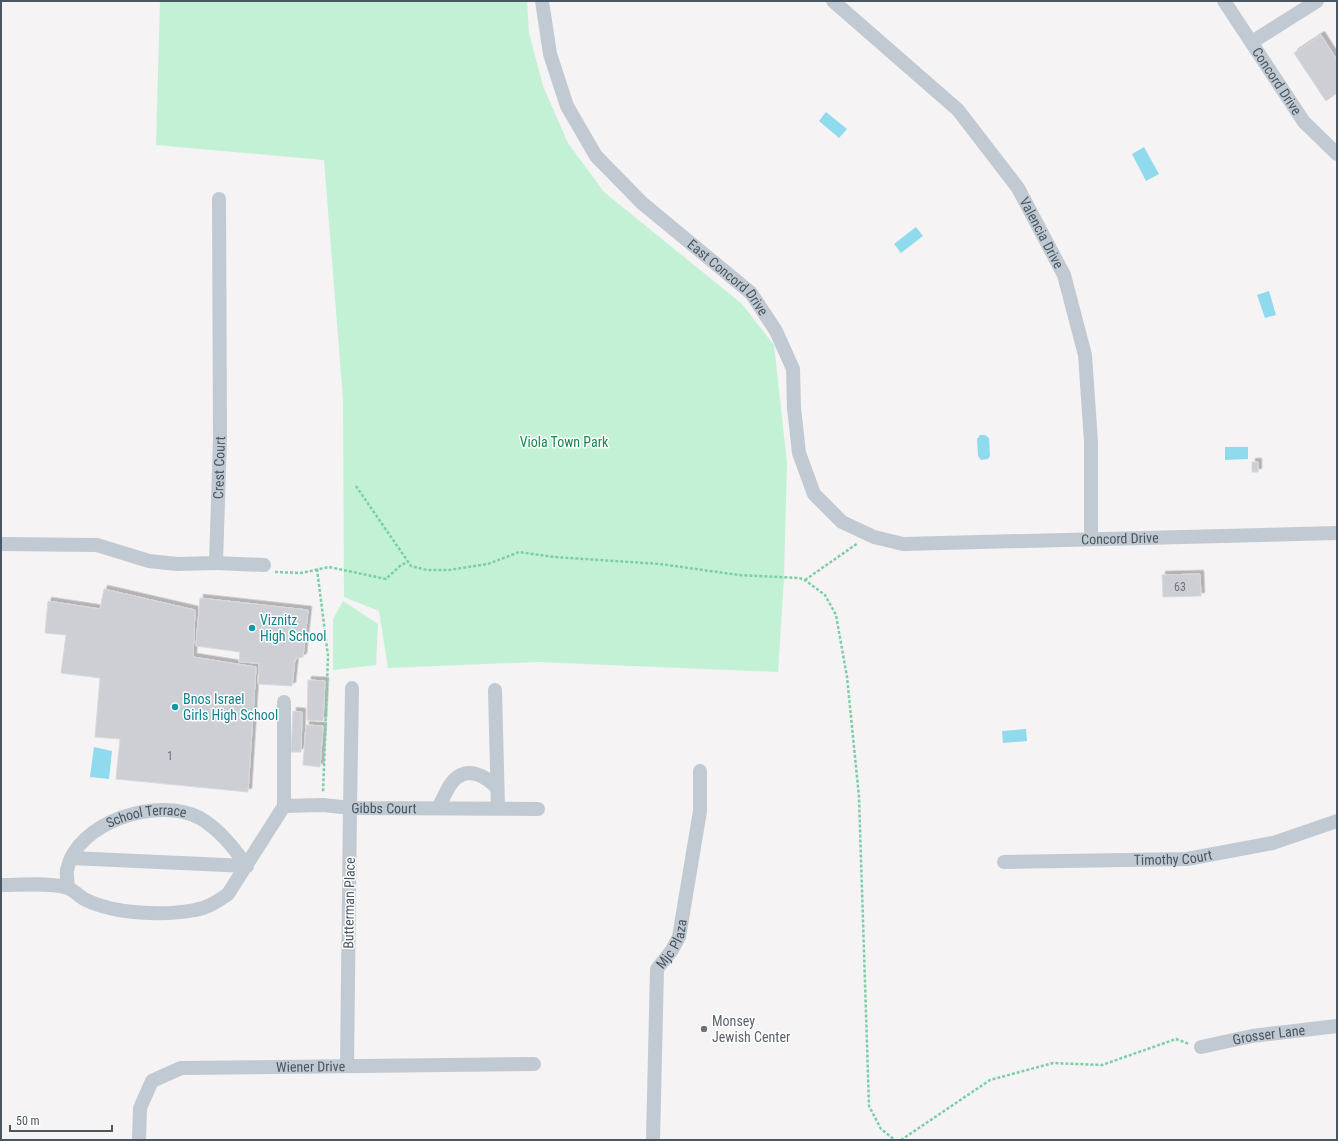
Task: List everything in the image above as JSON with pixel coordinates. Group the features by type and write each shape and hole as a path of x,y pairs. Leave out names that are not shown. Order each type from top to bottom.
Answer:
{"street":[{"name":"East Concord Drive","path":"542,1 550,54 567,106 596,156 642,203 751,293 776,331 793,369 794,408 799,453 814,494 842,522 874,537 903,544"},
{"name":"Valencia Drive","path":"833,1 958,110 1018,188 1064,275 1085,355 1091,442 1091,540"},
{"name":"Concord Drive","path":"1224,1 1304,122 1337,154"},
{"path":"1252,42 1317,1"},
{"name":"Crest Court","path":"216,563 220,438 219,199"},
{"name":"Concord Drive","path":"903,544 1337,533"},
{"path":"1,544 97,545 149,561 177,564 216,563 264,565"},
{"name":"Gibbs Court","path":"352,688 350,808 538,809"},
{"path":"495,690 498,808"},
{"path":"1,885 39,884 68,888 86,900 112,909 154,913 196,910 215,904 228,894 284,806 284,702"},
{"name":"Mjc Plaza","path":"653,1140 657,969 672,950 679,936 700,811 700,771"},
{"path":"438,808 452,781 459,776 470,773 478,774 487,777 497,788"},
{"path":"284,806 323,805 350,808"},
{"name":"Butterman Place","path":"347,1065 350,808"},
{"name":"School Terrace","path":"68,888 66,871 71,858 86,839 102,826 121,817 141,811 181,812 199,818 225,836 247,866"},
{"name":"Timothy Court","path":"1004,862 1186,859 1273,842 1337,821"},
{"path":"71,858 247,866"},
{"name":"Grosser Lane","path":"1201,1048 1252,1036 1337,1026"},
{"name":"Wiener Drive","path":"138,1140 140,1108 152,1081 181,1068 534,1064"}],"path":[{"path":"356,486 411,566 427,570 449,570 488,564 519,552 554,557 660,564 739,575 806,580 826,595 836,615 847,677 859,797 869,1106 881,1128 895,1140"},
{"path":"806,580 857,546 864,532"},
{"path":"264,565 278,573 301,572 329,567 386,579 401,565 408,562"},
{"path":"317,569 328,656 323,805"},
{"path":"901,1140 990,1080 1053,1062 1102,1065 1176,1040 1201,1048"}],"green space":[{"name":"Viola Town Park","path":"160,1 527,1 529,33 543,86 568,143 604,192 742,304 774,345 787,463 784,577 778,672 538,662 388,668 379,611 344,597 343,399 324,160 156,145"},
{"path":"343,601 378,624 376,665 333,670 333,619"}],"water":[{"path":"826,112 847,129 839,138 819,121"},
{"path":"1144,147 1159,174 1146,181 1132,154"},
{"path":"916,227 923,236 901,253 894,244"},
{"path":"1269,291 1276,315 1265,318 1257,295"},
{"path":"980,435 985,435 989,438 990,456 988,459 981,460 978,456 977,439"},
{"path":"1225,447 1248,447 1248,459 1225,460"},
{"path":"1026,729 1027,741 1003,743 1002,731"},
{"path":"94,747 112,751 109,779 90,777"}],"building":[{"path":"1321,35 1337,60 1337,93 1326,101 1294,53"},
{"path":"1252,462 1258,462 1258,472 1252,472"},
{"path":"1200,574 1201,596 1163,597 1162,575"},
{"name":"Bnos Israel Girls High School","path":"104,589 195,610 193,657 256,667 248,792 116,779 120,739 95,737 100,678 61,673 66,635 45,633 48,601 100,609"},
{"name":"Viznitz High School","path":"200,598 308,610 303,657 295,659 292,686 258,684 259,663 239,662 240,652 196,646"},
{"path":"308,680 325,681 323,721 307,720"},
{"path":"293,711 302,712 301,752 291,752"},
{"path":"306,725 323,726 320,767 303,765"}],"place":[{"name":"Viznitz High School","path":"252,628"},
{"name":"Bnos Israel Girls High School","path":"175,707"},
{"name":"Monsey Jewish Center","path":"704,1029"}]}
